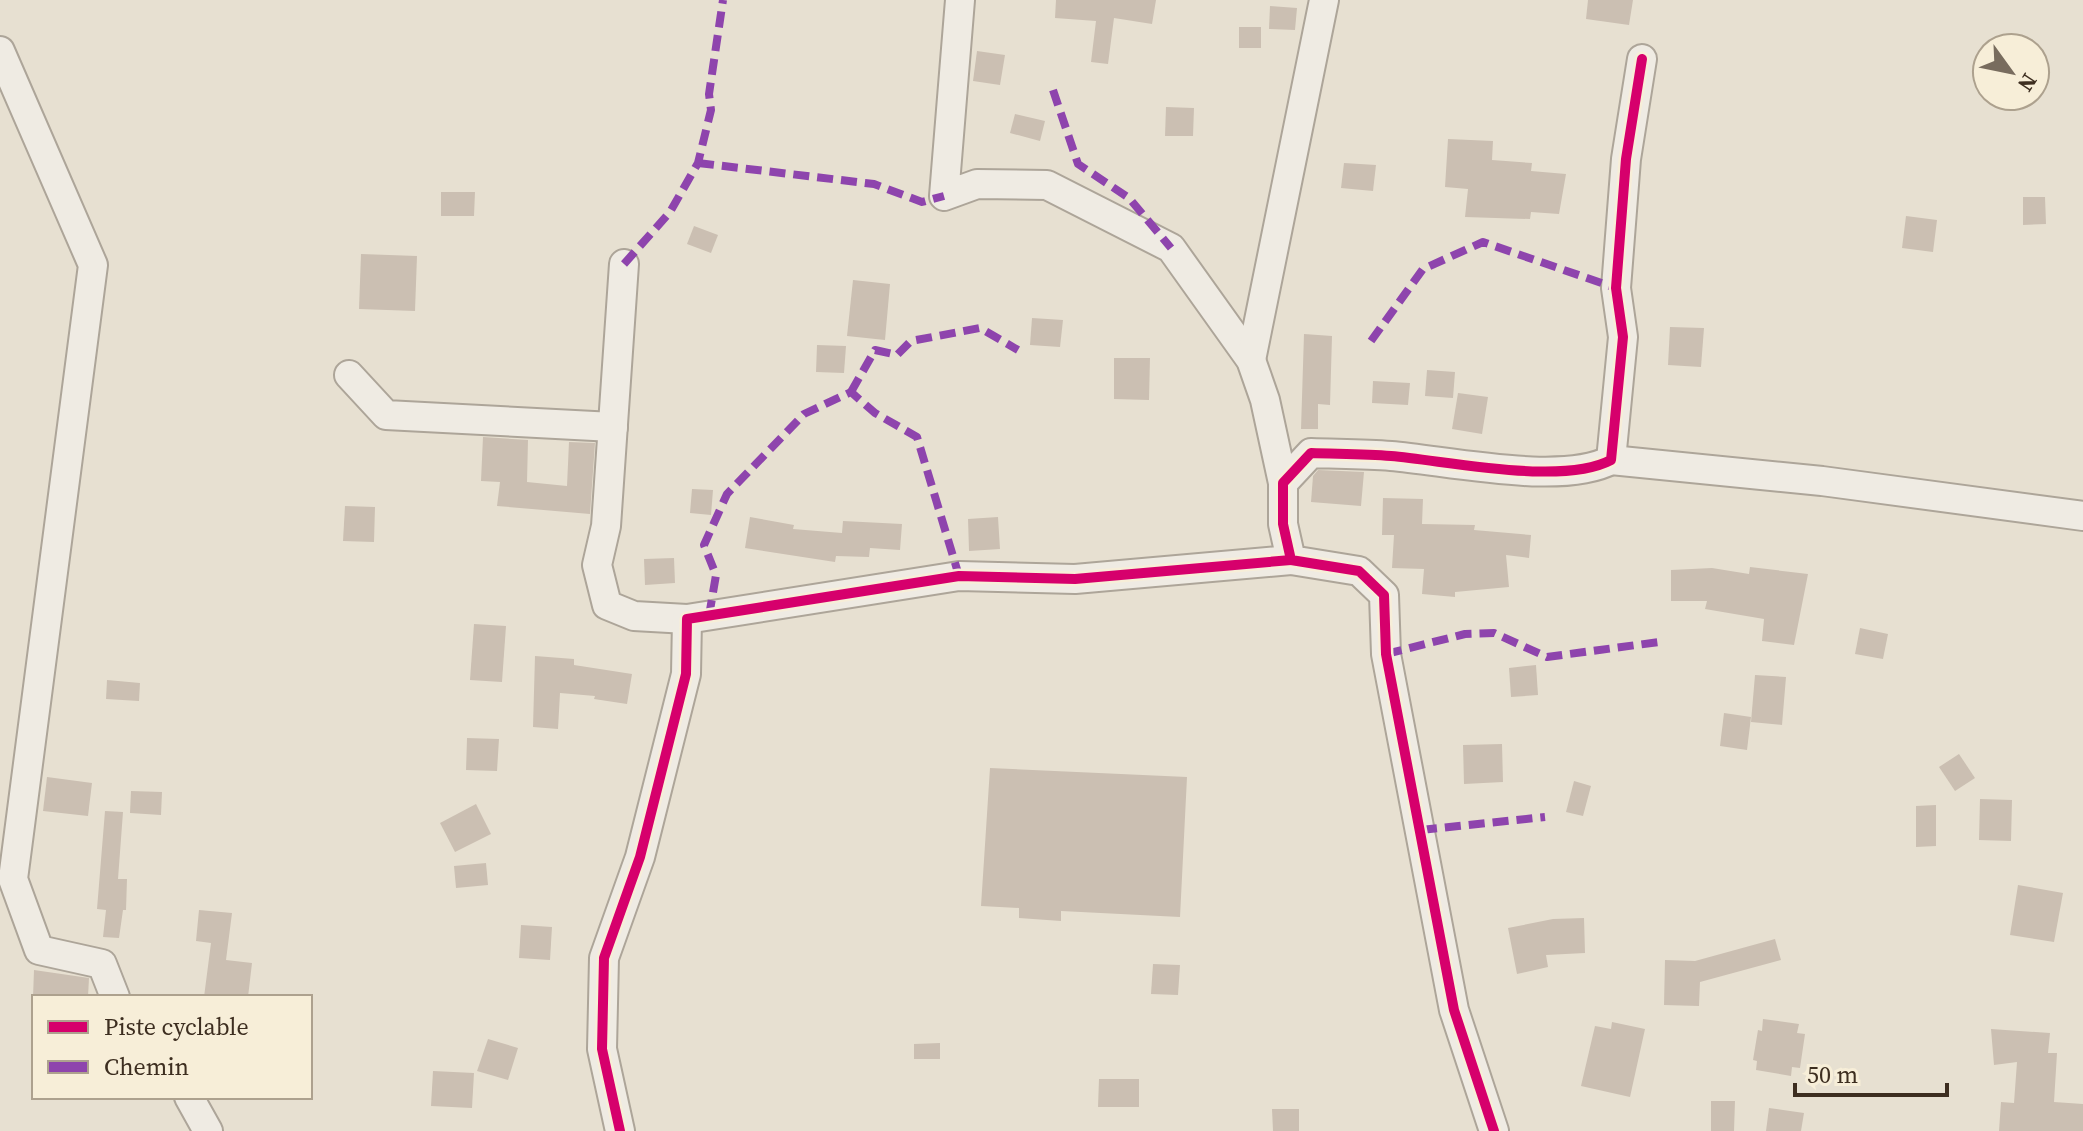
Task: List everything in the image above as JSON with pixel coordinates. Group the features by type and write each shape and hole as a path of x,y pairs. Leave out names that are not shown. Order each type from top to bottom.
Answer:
{"street":[{"path":"960,0 944,196 977,184 1047,185 1171,248 1251,360 1265,400 1283,483 1283,524 1291,560"},
{"path":"1251,360 1324,0"},
{"path":"0,51 93,265 13,879 39,950 102,964 114,995"},
{"path":"1611,460 1623,337 1616,288 1626,159 1642,59"},
{"path":"624,264 606,526 597,565 607,605 634,616 687,619 959,576 1075,579 1291,560 1359,571 1384,595 1386,654 1454,1010 1494,1131"},
{"path":"349,375 386,415 613,427"},
{"path":"1283,483 1311,453 1389,456 1512,469 1591,470 1611,460 1822,481 2083,516"},
{"path":"620,1131 602,1049 604,958 640,857 686,674 687,619"},
{"path":"190,1099 208,1131"}],"building":[{"path":"1056,0 1156,0 1152,24 1114,18 1108,64 1091,62 1096,21 1055,18"},
{"path":"1588,0 1633,0 1629,25 1586,19"},
{"path":"1270,6 1297,8 1295,30 1269,29"},
{"path":"1239,27 1261,27 1261,48 1239,48"},
{"path":"977,51 1005,55 1000,85 973,81"},
{"path":"1166,107 1194,108 1193,136 1165,136"},
{"path":"1015,114 1045,121 1040,141 1010,133"},
{"path":"1448,139 1493,141 1492,160 1532,163 1531,171 1566,174 1559,214 1531,212 1530,219 1465,217 1468,189 1445,187"},
{"path":"1344,163 1376,165 1373,191 1341,188"},
{"path":"441,192 475,192 474,216 441,216"},
{"path":"2023,197 2045,197 2046,224 2023,225"},
{"path":"1906,216 1937,220 1933,252 1902,248"},
{"path":"694,226 718,235 711,253 687,244"},
{"path":"361,254 417,256 415,311 359,309"},
{"path":"853,280 890,284 885,340 847,336"},
{"path":"1032,318 1063,320 1060,347 1030,345"},
{"path":"1670,327 1704,328 1701,367 1668,365"},
{"path":"1304,334 1332,336 1330,405 1318,404 1318,429 1301,429"},
{"path":"817,345 846,346 844,373 816,372"},
{"path":"1114,358 1150,358 1149,400 1114,399"},
{"path":"1427,370 1455,372 1453,398 1425,396"},
{"path":"1373,381 1410,383 1408,405 1372,403"},
{"path":"1458,393 1488,397 1482,434 1452,429"},
{"path":"483,437 528,440 527,482 567,486 569,442 595,443 590,514 497,506 500,482 481,481"},
{"path":"1318,470 1364,472 1361,506 1311,502 1313,476"},
{"path":"692,489 713,490 711,515 690,513"},
{"path":"1383,498 1423,499 1422,524 1475,525 1474,530 1531,535 1529,558 1506,555 1509,587 1455,592 1455,597 1422,594 1424,569 1392,568 1394,535 1382,535"},
{"path":"345,506 375,507 374,542 343,541"},
{"path":"750,517 794,525 793,529 842,533 843,521 902,524 900,550 870,548 869,557 836,556 835,562 745,548"},
{"path":"998,517 1000,549 969,551 968,519"},
{"path":"674,558 675,583 645,585 644,559"},
{"path":"1750,567 1808,574 1794,645 1762,641 1764,619 1705,609 1707,601 1671,601 1671,570 1712,568 1749,574"},
{"path":"474,624 506,626 502,682 470,680"},
{"path":"1860,628 1888,634 1883,659 1855,654"},
{"path":"535,656 574,659 574,665 632,674 627,704 594,699 595,696 560,693 558,729 533,727"},
{"path":"1536,665 1538,695 1511,697 1509,668"},
{"path":"1755,675 1786,677 1782,725 1751,722"},
{"path":"107,680 140,683 139,701 106,699"},
{"path":"1724,713 1751,717 1747,750 1720,746"},
{"path":"467,738 499,739 497,771 466,770"},
{"path":"1502,744 1503,782 1464,784 1463,745"},
{"path":"1959,754 1975,778 1955,791 1939,767"},
{"path":"990,768 1187,777 1180,917 1061,911 1061,921 1019,918 1019,908 981,906"},
{"path":"47,777 92,783 88,816 43,811"},
{"path":"1574,781 1591,786 1583,816 1566,812"},
{"path":"131,791 162,792 161,815 130,813"},
{"path":"1980,799 2012,800 2011,841 1979,840"},
{"path":"476,804 491,834 455,852 440,823"},
{"path":"1936,805 1936,846 1916,847 1916,806"},
{"path":"105,811 123,812 118,879 127,879 126,910 123,910 119,938 103,937 106,910 97,909"},
{"path":"486,863 488,885 456,888 454,866"},
{"path":"2018,885 2063,893 2054,942 2010,935"},
{"path":"199,910 232,913 226,960 252,963 248,995 204,995 211,943 196,941"},
{"path":"1584,918 1585,953 1546,955 1548,967 1517,974 1508,928 1553,919"},
{"path":"521,925 552,927 550,960 519,958"},
{"path":"1775,939 1781,960 1700,982 1699,1006 1664,1005 1665,960 1695,961"},
{"path":"1153,964 1180,965 1178,995 1151,994"},
{"path":"34,970 89,978 88,995 33,995"},
{"path":"1763,1019 1799,1024 1797,1033 1805,1034 1800,1068 1792,1067 1791,1076 1756,1070 1757,1061 1753,1060"},
{"path":"1612,1022 1645,1029 1630,1097 1581,1086 1595,1026 1611,1029"},
{"path":"1991,1029 2050,1033 2048,1053 2057,1053 2054,1102 2083,1104 2083,1131 1999,1131 2001,1102 2014,1103 2017,1062 1994,1065"},
{"path":"488,1039 518,1048 508,1080 477,1071"},
{"path":"940,1043 940,1059 914,1059 914,1044"},
{"path":"433,1071 474,1073 472,1108 431,1106"},
{"path":"1099,1079 1139,1079 1139,1107 1098,1107"},
{"path":"1711,1101 1735,1101 1734,1131 1711,1131"},
{"path":"1769,1108 1804,1113 1801,1131 1766,1131"},
{"path":"1272,1109 1299,1109 1299,1131 1273,1131"}],"marked path":[{"path":"624,264 670,212 698,163 711,110 709,94 723,0"},
{"path":"1053,90 1078,164 1129,198 1171,248"},
{"path":"698,163 874,184 922,202 944,196"},
{"path":"1371,341 1423,269 1483,242 1616,288"},
{"path":"851,392 875,350 897,355 911,341 980,328 1018,350"},
{"path":"709,616 716,575 704,545 727,494 804,414 851,392 875,413 917,437 959,576"},
{"path":"1386,654 1465,634 1494,633 1547,657 1659,642"},
{"path":"1421,830 1545,817"}],"cycle path":[{"path":"1494,1131 1454,1010 1386,654 1384,595 1359,571 1291,560 1283,524 1283,483 1311,453 1391,456 1535,471 1564,471 1611,460 1623,337 1616,288 1626,159 1642,59"},
{"path":"620,1131 602,1049 604,958 640,857 686,674 687,619 959,576 1075,579 1291,560"}]}
